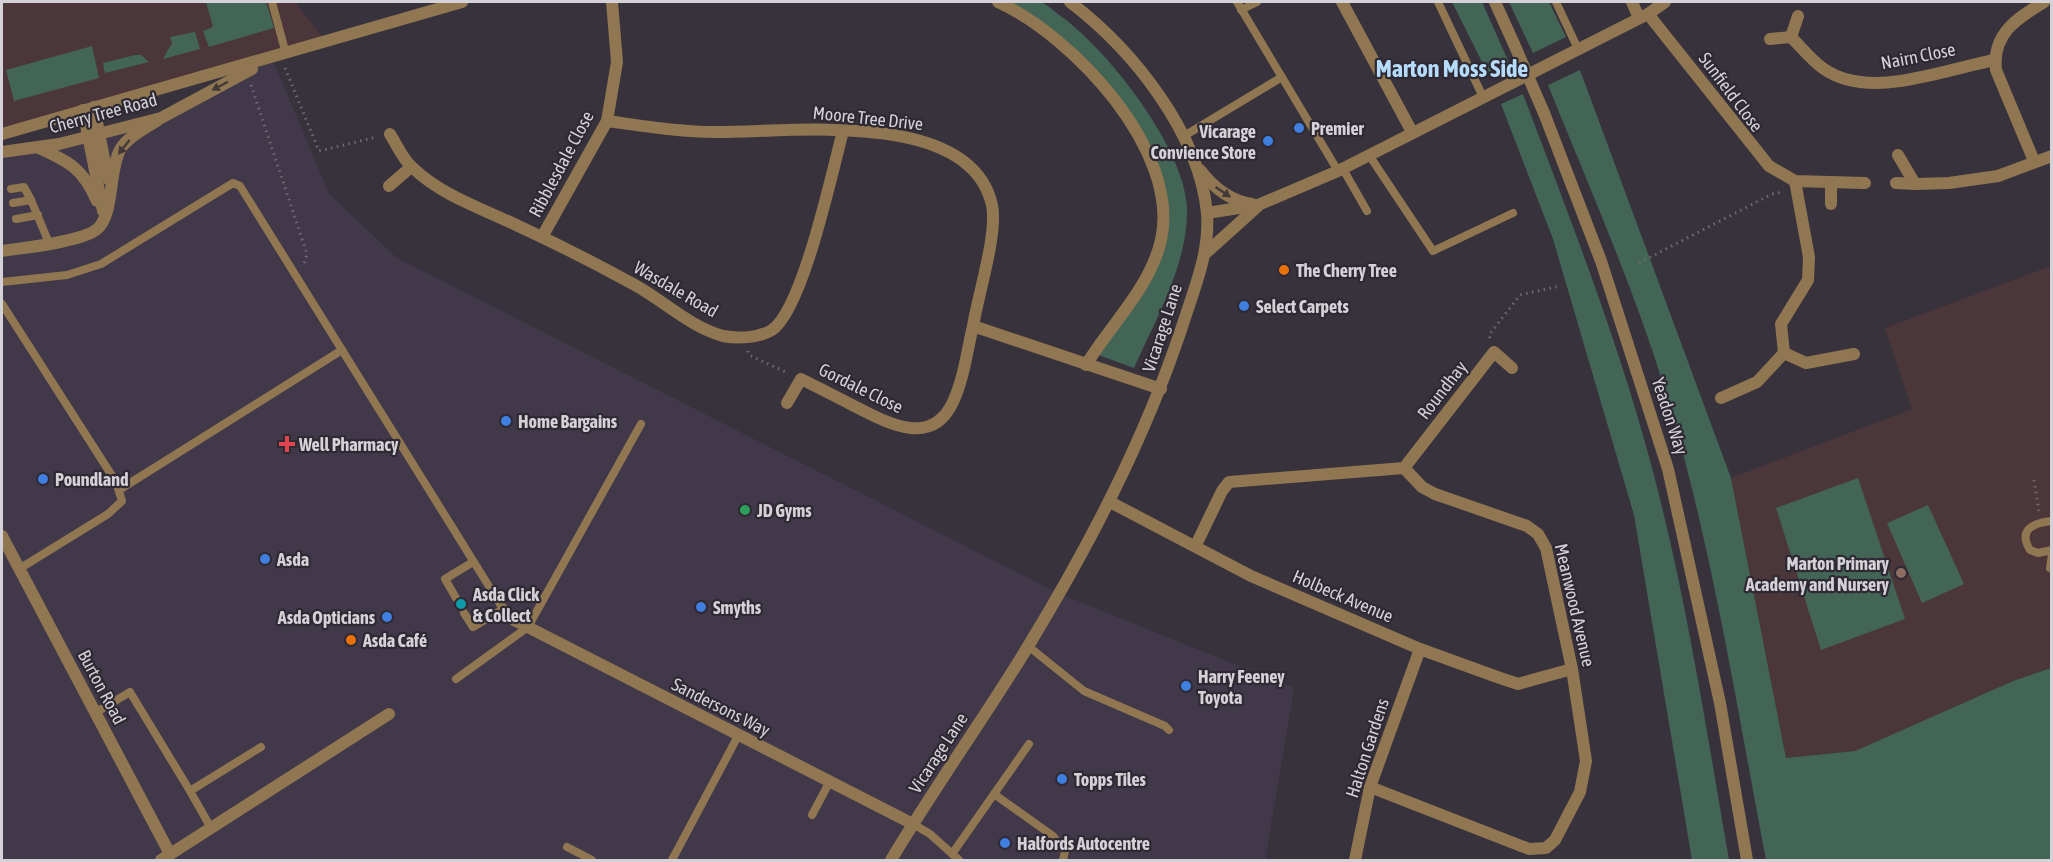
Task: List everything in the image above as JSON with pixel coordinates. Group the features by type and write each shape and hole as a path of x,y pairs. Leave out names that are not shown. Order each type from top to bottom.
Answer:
{"street":[{"name":"Cherry Tree Road","path":"2,134 462,2"},
{"name":"Ribblesdale Close","path":"542,237 607,121 617,62 612,2"},
{"name":"Vicarage Lane","path":"998,2 1040,25 1070,50 1097,78 1143,145 1160,184 1165,213 1161,242 1145,281 1086,365"},
{"path":"1070,2 1117,43 1162,101 1184,136 1196,164 1207,213 1258,205 1340,170 1644,16 1665,2"},
{"path":"1342,2 1412,132"},
{"name":"Yeadon Way","path":"1495,2 1544,113 1601,261 1668,469 1720,703 1747,861"},
{"name":"Sunfield Close","path":"1632,2 1755,152 1768,166 1796,186"},
{"path":"2034,161 1996,70 1995,60 1998,43 2005,30 2019,17 2044,2"},
{"path":"1770,39 1791,37 1798,16"},
{"name":"Nairn Close","path":"1791,37 1823,69 1846,81 1871,84 1910,79 1995,60"},
{"name":"Cherry Tree Road","path":"2,152 39,148 161,118 279,56"},
{"path":"89,109 104,215"},
{"path":"2,251 49,243 95,230 104,215 114,165 123,145 161,118"},
{"name":"Moore Tree Drive","path":"607,121 677,131 763,129 843,131 928,141 964,163 978,178 991,203 993,221 973,326"},
{"name":"Wasdale Road","path":"390,134 411,167 444,191 542,237 635,285 703,328 724,336 744,338 762,335 772,330 780,323 794,297 843,131"},
{"path":"94,136 110,192"},
{"path":"39,148 64,159 86,177 104,215"},
{"path":"1898,155 1915,184"},
{"path":"1896,183 1949,183 1998,176 2052,156"},
{"path":"1196,164 1217,188 1234,199 1258,205"},
{"path":"389,186 411,167"},
{"path":"1831,183 1831,204"},
{"path":"1721,398 1757,382 1784,353 1781,324 1808,280 1809,257 1796,186 1865,183"},
{"path":"1207,252 1258,205"},
{"name":"Vicarage Lane","path":"891,861 1028,646 1110,502 1161,389 1207,252 1207,213"},
{"path":"973,326 1161,389"},
{"name":"Gordale Close","path":"787,403 801,379 892,425 912,429 936,423 952,404 961,382 973,326"},
{"path":"1494,352 1512,368"},
{"name":"Roundhay","path":"1404,468 1494,352"},
{"path":"1784,353 1806,363 1854,354"},
{"path":"1196,545 1222,491 1229,482 1404,468"},
{"name":"Meanwood Avenue","path":"1370,787 1529,849 1546,848 1555,840 1585,776 1586,761 1572,669 1546,548 1538,534 1527,526 1435,494 1422,487 1404,468"},
{"name":"Holbeck Avenue","path":"1110,502 1196,545 1251,576 1420,649 1518,684 1572,669"},
{"name":"Burton Road","path":"2,536 95,713 166,857 389,714"},
{"name":"Sandersons Way","path":"514,620 913,824"},
{"name":"Halton Gardens","path":"1355,861 1370,787 1420,649"}],"lane":[{"path":"272,2 279,56"},
{"path":"1257,2 1239,6 1367,211"},
{"path":"1438,2 1483,97"},
{"path":"1556,2 1578,49"},
{"path":"1184,136 1282,77"},
{"path":"1369,155 1433,251 1513,213"},
{"path":"2,282 68,274 101,264 233,183 240,186 473,562 503,609 514,620"},
{"path":"10,189 24,187 49,243"},
{"path":"13,203 31,200"},
{"path":"16,219 38,215"},
{"path":"2,304 116,482 122,501 108,514 20,569"},
{"path":"119,490 342,350"},
{"path":"456,679 528,627 641,424"},
{"path":"2050,568 2052,552 2038,553 2030,550 2025,541 2026,532 2041,522 2052,521"},
{"path":"456,598 445,579 473,562"},
{"path":"464,613 473,627 503,609"},
{"path":"1028,646 1084,692 1165,726 1169,730"},
{"path":"95,713 130,692 212,828"},
{"path":"672,861 738,736"},
{"path":"913,824 930,834 956,857 994,794 1029,744"},
{"path":"190,791 261,747"},
{"path":"812,815 829,783"},
{"path":"994,794 1053,836 1065,851 1063,861"},
{"path":"567,847 592,861"}],"path":[{"path":"279,56 319,151 390,134"},
{"path":"247,72 307,254 299,282"},
{"path":"1639,263 1772,194 1796,186"},
{"path":"1494,352 1489,335 1520,295 1560,286"},
{"path":"744,338 749,355 801,379"},
{"path":"2034,480 2041,522"}],"shaded area":[{"path":"2,2 295,2 326,42 2,134"},
{"path":"272,58 329,194 397,258 1058,593 1294,688 1265,860 2,860 2,152 161,118"},
{"name":"Marton Primary Academy and Nursery","path":"2051,266 2051,668 2013,681 1855,751 1786,758 1731,478 1912,409 1885,328"}],"green space":[{"path":"206,2 266,2 274,28 209,47 203,31 213,27"},
{"path":"998,2 1039,2 1052,9 1078,30 1099,50 1140,101 1173,157 1183,184 1187,208 1183,249 1161,311 1134,368 1093,353 1145,281 1161,242 1153,164 1097,78"},
{"path":"1452,2 1482,2 1510,65 1489,76"},
{"path":"1509,2 1549,2 1566,37 1533,53"},
{"path":"195,32 200,49 163,59 172,43 170,37"},
{"path":"92,46 99,78 14,101 6,70"},
{"path":"141,55 149,62 105,73 103,63"},
{"path":"1580,70 1731,478 1786,758 1855,751 2013,681 2051,668 2051,860 1766,860 1711,573 1685,459 1669,403 1628,282 1548,85"},
{"path":"1523,94 1608,323 1651,464 1685,612 1729,860 1692,860 1634,515 1553,239 1501,104"},
{"path":"1858,478 1905,619 1821,650 1776,508"},
{"path":"1928,505 1964,584 1922,603 1887,523"}],"place":[{"name":"Premier","path":"1299,128"},
{"name":"Vicarage Convience Store","path":"1268,141"},
{"name":"The Cherry Tree","path":"1284,270"},
{"name":"Select Carpets","path":"1244,306"},
{"name":"Home Bargains","path":"506,421"},
{"name":"Well Pharmacy","path":"287,444"},
{"name":"Poundland","path":"43,479"},
{"name":"JD Gyms","path":"745,510"},
{"name":"Asda","path":"265,559"},
{"name":"Marton Primary Academy and Nursery","path":"1901,573"},
{"name":"Asda Click & Collect","path":"461,604"},
{"name":"Smyths","path":"701,607"},
{"name":"Asda Opticians","path":"387,617"},
{"name":"Asda Café","path":"351,640"},
{"name":"Harry Feeney Toyota","path":"1186,686"},
{"name":"Topps Tiles","path":"1062,779"},
{"name":"Halfords Autocentre","path":"1005,843"}],"district":[{"name":"Marton Moss Side","path":"1452,68"}]}
